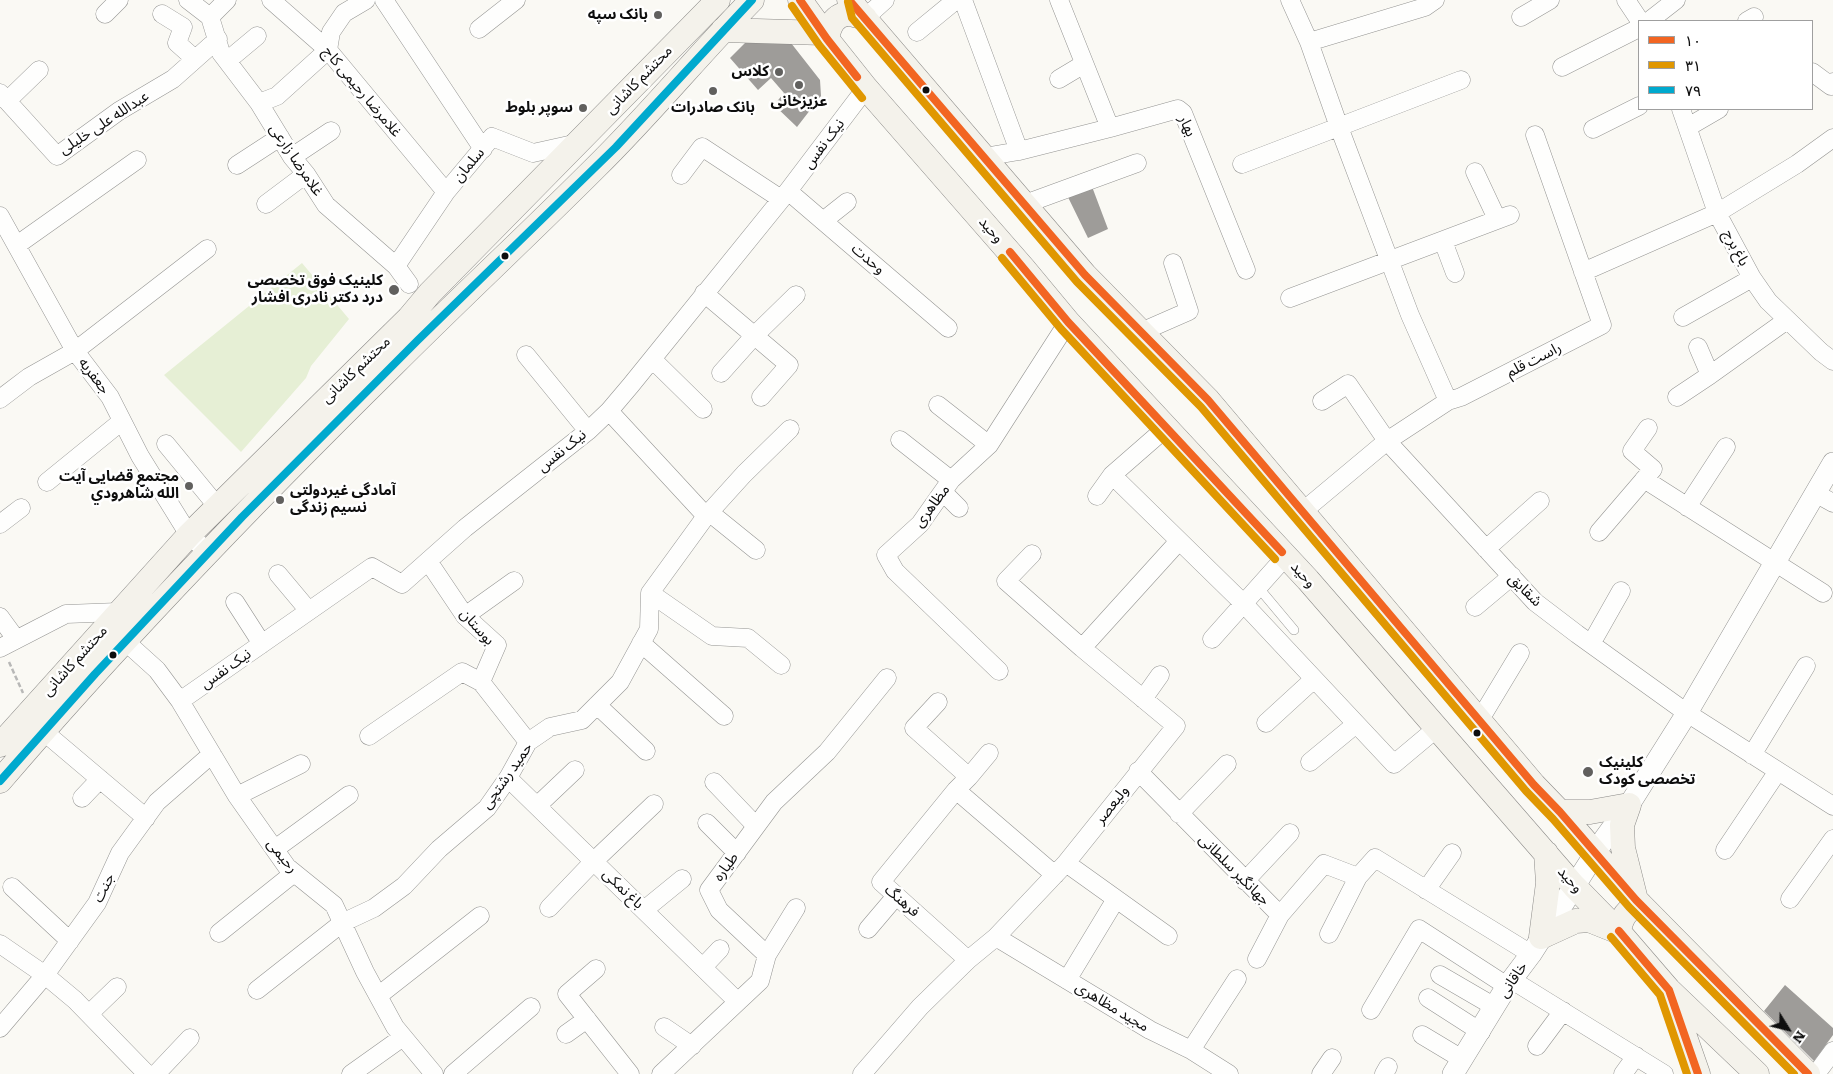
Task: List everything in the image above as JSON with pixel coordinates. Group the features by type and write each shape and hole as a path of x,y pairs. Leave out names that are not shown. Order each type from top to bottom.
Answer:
{"main road":[{"name":"محتشم کاشانی","path":"0,745 31,710 116,626 208,552 390,366 598,166 752,0"},
{"name":"وحید","path":"800,0 825,36 866,88 960,194 1068,322 1286,556 1437,728 1506,810 1574,886 1619,932 1669,990 1757,1074"},
{"name":"محتشم کاشانی","path":"0,781 43,731 116,626 188,535 409,318 420,289 545,178 711,3"},
{"path":"723,30 825,36 829,27 837,18 849,14 858,8 1085,275 1208,400 1479,721 1638,902 1808,1074"},
{"path":"545,178 550,175 562,179 567,189 562,200"},
{"path":"1506,810 1518,805 1528,797 1534,785"},
{"path":"1560,812 1590,812 1629,805 1622,825 1623,848 1638,902"},
{"path":"1536,946 1548,883 1546,853"},
{"path":"1536,946 1576,921 1589,920 1619,932 1620,922 1624,914 1638,902"},
{"path":"1669,990 1698,1074"}],"street":[{"path":"105,14 119,0"},
{"path":"188,0 210,17 227,0"},
{"name":"غلامرضا رحیمی کاج","path":"271,0 328,50 446,192"},
{"path":"258,103 277,96 328,50 331,32 344,13 366,0"},
{"path":"384,0 482,149"},
{"path":"480,29 516,0"},
{"path":"858,8 885,0"},
{"path":"917,32 956,0"},
{"path":"963,0 1019,151"},
{"path":"1059,0 1110,128"},
{"path":"1290,0 1309,42 1410,315 1448,401"},
{"path":"1309,42 1425,7 1434,0"},
{"path":"1522,17 1550,0"},
{"path":"1626,0 1639,20"},
{"path":"1650,20 1676,0"},
{"path":"162,14 183,27 177,43 195,59"},
{"name":"غلامرضا زارعی","path":"210,17 221,53 258,103 292,157 306,174 326,205 420,289"},
{"path":"1562,66 1638,28"},
{"path":"227,61 257,36"},
{"name":"عبدالله علی خلیلی","path":"4,97 57,156 118,111 173,79 218,39"},
{"path":"1059,79 1084,64"},
{"path":"4,97 39,70"},
{"path":"1813,73 1831,86 1833,82"},
{"path":"1242,164 1462,80"},
{"name":"نیک نفس","path":"180,701 372,568 402,584 465,528 588,431 609,411 652,359 784,195 866,88"},
{"path":"1593,129 1638,106"},
{"name":"بهار","path":"984,157 1019,151 1178,109 1183,113 1246,270"},
{"name":"باغ برج","path":"1682,110 1717,213 1752,278 1768,301 1821,352 1833,361"},
{"path":"1688,127 1717,110"},
{"path":"292,157 331,132"},
{"path":"1535,135 1583,272 1717,213 1797,164 1833,138"},
{"path":"237,165 280,136"},
{"name":"سلمان","path":"396,266 446,192 492,137 534,152 578,143"},
{"name":"وحدت","path":"681,175 702,147 784,195 823,221 948,328"},
{"path":"16,246 137,160"},
{"path":"1025,204 1137,163"},
{"path":"1290,298 1504,217 1475,172"},
{"path":"266,204 306,174"},
{"path":"823,221 846,202"},
{"name":"جعفریه","path":"1,219 75,351 110,397 140,456 188,535 208,552"},
{"path":"1443,241 1455,273"},
{"path":"0,400 29,377 75,351 207,249"},
{"path":"1141,332 1189,311 1173,262"},
{"name":"راست قلم","path":"1302,512 1387,441 1448,401 1461,397 1602,325 1583,272"},
{"path":"1682,317 1752,278"},
{"path":"704,293 789,366 761,397"},
{"path":"721,373 754,336 796,296"},
{"path":"1677,397 1787,320"},
{"name":"مظاهری","path":"999,671 895,571 886,555 920,524 948,487 989,445 1068,322"},
{"path":"1698,347 1710,375"},
{"path":"526,354 588,431"},
{"path":"652,359 703,409"},
{"name":"شقایق","path":"1322,401 1348,384 1387,441 1535,602 1687,713 1833,806"},
{"path":"938,405 989,445"},
{"path":"609,411 707,514 756,550"},
{"path":"47,482 122,421"},
{"path":"1097,496 1112,475 1167,427"},
{"path":"1600,532 1653,469 1632,451 1648,428"},
{"path":"781,665 748,638 712,636 650,592 707,514 790,429"},
{"path":"900,440 948,487 959,508"},
{"path":"166,444 217,506"},
{"path":"1687,507 1726,447"},
{"name":"خاقانی","path":"1457,1067 1687,713 1774,562 1824,498 1833,463"},
{"path":"1112,475 1244,604 1394,764 1437,728"},
{"path":"1644,479 1823,593"},
{"path":"1486,549 1540,501"},
{"path":"0,524 21,508"},
{"path":"1082,648 1179,541"},
{"name":"ولیعصر","path":"862,1074 920,1007 968,960 996,937 1060,869 1176,726 1082,648 1006,580 1032,554"},
{"path":"1212,639 1286,556"},
{"name":"بوستان","path":"428,561 465,616 497,645 481,682"},
{"path":"278,574 309,611"},
{"path":"1476,607 1512,576"},
{"path":"465,616 514,581"},
{"path":"1590,644 1621,591"},
{"name":"حمید رشتچی","path":"257,990 342,923 374,908 404,886 439,849 487,808 508,778 528,742 550,727 582,720 620,682 649,629 650,592"},
{"path":"235,602 262,644"},
{"path":"0,617 6,644 66,614 116,626"},
{"name":"رحیمی","path":"116,626 157,670 180,701 237,796 287,867 334,906 395,1028 434,1074"},
{"path":"641,643 724,716"},
{"path":"1479,721 1520,653"},
{"path":"1752,754 1806,666"},
{"path":"369,736 462,672 481,682 528,742"},
{"path":"1143,699 1160,675"},
{"name":"طیاره","path":"767,954 719,910 709,890 774,802 827,752 887,678"},
{"path":"1266,723 1314,679"},
{"path":"938,702 914,728 969,777"},
{"path":"597,705 646,751"},
{"path":"1310,762 1356,724"},
{"path":"43,731 146,818"},
{"path":"989,753 956,790 1060,869 1116,899 1168,936"},
{"name":"جنت","path":"3,1017 45,975 70,941 97,903 120,853 157,802 212,754"},
{"path":"237,796 300,764"},
{"path":"1179,814 1227,764"},
{"path":"537,806 575,770"},
{"name":"جهانگیر سلطانی","path":"1138,771 1280,916 1324,864 1358,877"},
{"path":"1725,850 1778,771"},
{"name":"باغ نمکی","path":"508,778 737,1001"},
{"path":"82,798 100,779"},
{"path":"714,782 756,826"},
{"name":"فرهنگ","path":"956,790 880,882 968,960"},
{"path":"275,850 349,795"},
{"path":"549,908 594,861 654,804"},
{"path":"707,823 737,853"},
{"path":"1245,881 1290,833"},
{"path":"1790,899 1833,839"},
{"path":"1426,890 1452,853"},
{"path":"1329,934 1358,877 1375,858 1426,890 1536,946"},
{"path":"219,934 294,873"},
{"path":"644,910 682,879"},
{"path":"12,887 70,941"},
{"path":"868,929 896,896"},
{"path":"1067,980 1116,899"},
{"path":"662,1074 760,981 767,954 796,908"},
{"path":"378,996 480,916"},
{"path":"1257,959 1280,916"},
{"path":"1371,1010 1419,929 1510,983 1562,1011 1664,1074"},
{"name":"مجید مظاهری","path":"996,937 1150,1030 1191,1050 1229,1074"},
{"path":"0,944 45,975 89,1014 147,1074"},
{"path":"702,967 720,949"},
{"path":"596,969 567,994 630,1074"},
{"path":"1440,975 1495,1008"},
{"path":"1191,1050 1238,979"},
{"path":"89,1014 117,987"},
{"path":"1428,998 1481,1032"},
{"path":"453,1074 531,1008"},
{"path":"1537,1046 1562,1011"},
{"path":"566,1034 587,1019"},
{"path":"664,1027 692,1046"},
{"path":"1422,1036 1457,1067"},
{"path":"351,1074 403,1037"},
{"path":"156,1074 190,1038"},
{"path":"1816,1074 1833,1051"},
{"path":"1623,1074 1636,1056"},
{"path":"1321,1074 1332,1058"}],"lane":[{"path":"1258,587 1294,630"}],"path":[{"path":"6,644 31,710"}],"green space":[{"path":"302,263 349,319 311,366 306,378 241,452 164,375"}],"building":[{"name":"عزیزخانی","path":"749,39 791,43 820,80 821,96 797,127 774,105 784,93 771,78 758,90 730,58"},
{"path":"1091,184 1108,229 1088,238 1065,191"},
{"path":"1785,985 1833,1028 1833,1035 1814,1061 1764,1011"}],"transit line":[{"name":"۷۹","path":"0,781 95,674 242,517 418,340 616,147 752,0"},
{"name":"۱۰","path":"800,0 827,39 857,77"},
{"name":"۱۰","path":"849,0 1085,275 1208,400 1534,785 1560,812 1636,900 1808,1074"},
{"name":"۳۱","path":"848,2 852,18 1077,282 1201,407 1526,791 1553,819 1629,907 1794,1074"},
{"name":"۳۱","path":"792,6 819,45 862,98"},
{"name":"۱۰","path":"1010,252 1068,322 1282,552"},
{"name":"۳۱","path":"1002,258 1061,329 1275,559"},
{"name":"۱۰","path":"1619,931 1669,990 1698,1074"},
{"name":"۳۱","path":"1611,937 1660,995 1687,1074"}],"place":[{"name":"بانک سپه","path":"658,15"},
{"name":"کلاس","path":"779,72"},
{"name":"عزیزخانی","path":"799,85"},
{"name":"بانک صادرات","path":"713,91"},
{"name":"سوپر بلوط","path":"583,108"},
{"name":"کلینیک فوق تخصصی درد دکتر نادری افشار","path":"394,290"},
{"name":"مجتمع قضایی آیت الله شاهرودي","path":"189,486"},
{"name":"آمادگی غیردولتی نسیم زندگی","path":"280,500"},
{"name":"کلینیک تخصصی کودک","path":"1588,772"}]}
